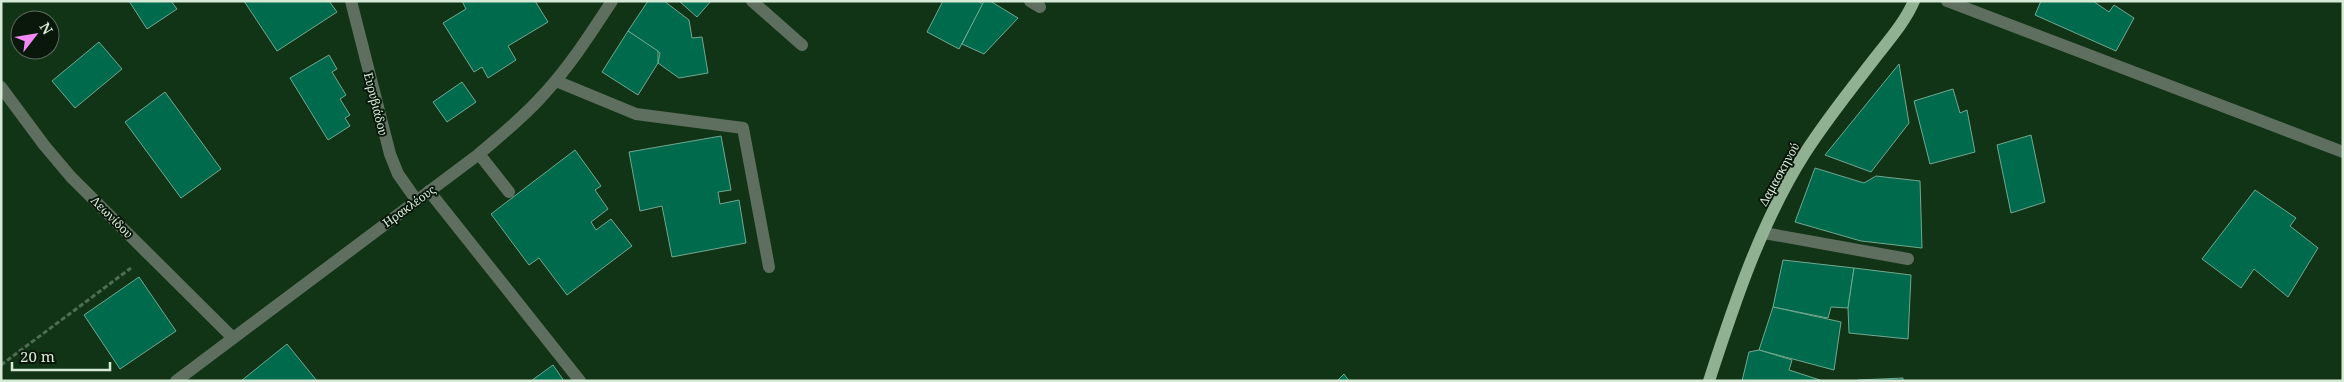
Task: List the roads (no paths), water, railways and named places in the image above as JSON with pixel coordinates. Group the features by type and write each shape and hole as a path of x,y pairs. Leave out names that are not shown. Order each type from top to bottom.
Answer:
{"main road":[{"name":"Δαμασκηνού","path":"1709,381 1738,296 1764,233 1805,153 1896,30 1914,1"}],"street":[{"name":"Ευρυβιάδου","path":"351,1 390,154 398,174 416,200"},
{"name":"Ηρακλέους","path":"176,381 479,154 530,109 556,81 612,1"},
{"path":"752,1 802,45"},
{"path":"1947,1 2343,152"},
{"path":"556,81 636,114 742,128 768,267"},
{"name":"Λεωνίδου","path":"1,87 60,164 234,338"},
{"path":"479,154 509,192"},
{"path":"429,191 580,381"},
{"path":"1764,233 1908,259"}]}
